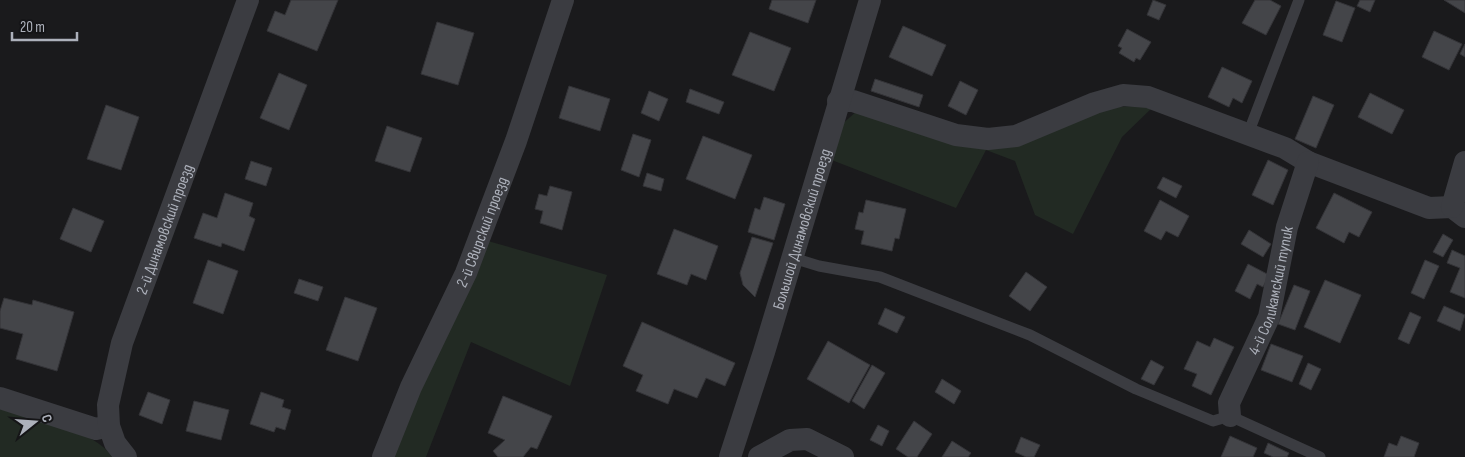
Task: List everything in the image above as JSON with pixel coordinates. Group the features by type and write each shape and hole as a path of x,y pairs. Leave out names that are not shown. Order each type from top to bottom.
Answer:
{"street":[{"name":"2-й Динамовский проезд","path":"126,457 115,443 109,426 108,405 122,343 248,0"},
{"name":"2-й Свирский проезд","path":"383,457 411,387 466,272 516,141 563,0"},
{"name":"Большой Динамовский проезд","path":"730,457 793,258 838,101 870,0"},
{"path":"838,101 853,101 956,136 988,139 1016,136 1095,103 1123,96 1148,97 1284,148 1308,162 1429,208 1458,212 1465,162"},
{"name":"4-й Соликамский тупик","path":"1230,416 1229,403 1269,317 1287,227 1308,162"},
{"path":"0,398 96,429 109,426"},
{"path":"759,457 790,440 807,439 843,457"}],"lane":[{"path":"1248,134 1299,0"},
{"path":"793,258 819,266 880,278 1030,335 1136,389 1213,421 1230,416 1320,457"}],"shaded area":[{"path":"1155,105 1122,137 1073,234 1035,215 1015,161 986,150 956,208 829,159 840,126 858,110 955,139 1097,108"},
{"path":"488,241 607,275 570,386 471,342 426,457 391,457"},
{"path":"0,407 77,432 92,439 112,457 0,457"}],"building":[{"path":"291,0 338,0 317,51 267,31 275,11 285,15"},
{"path":"772,0 816,0 808,23 769,9"},
{"path":"1153,0 1166,5 1159,20 1147,15"},
{"path":"1255,0 1270,0 1281,6 1266,35 1242,23"},
{"path":"1360,0 1375,0 1370,12 1357,6"},
{"path":"1444,0 1465,0 1465,13"},
{"path":"1336,1 1355,8 1342,42 1323,35"},
{"path":"437,22 474,33 458,85 421,74"},
{"path":"903,26 946,45 932,76 889,57"},
{"path":"1127,29 1151,42 1140,60 1136,58 1134,62 1119,53 1122,48 1118,46"},
{"path":"1434,31 1462,44 1449,70 1422,57"},
{"path":"750,32 791,48 774,91 732,75"},
{"path":"1465,44 1465,57 1460,54"},
{"path":"1222,67 1252,81 1242,103 1233,98 1229,107 1208,97"},
{"path":"279,73 307,85 289,130 260,118"},
{"path":"875,79 923,95 919,107 871,91"},
{"path":"960,81 978,90 966,115 948,106"},
{"path":"569,86 610,99 600,131 559,118"},
{"path":"690,89 724,102 719,114 686,102"},
{"path":"649,91 668,99 659,121 641,113"},
{"path":"1370,93 1404,110 1392,134 1358,117"},
{"path":"1313,96 1334,105 1316,148 1295,139"},
{"path":"106,105 139,117 121,170 87,159"},
{"path":"387,126 422,138 410,172 375,161"},
{"path":"633,134 651,140 639,177 621,170"},
{"path":"703,136 752,155 735,199 686,179"},
{"path":"1268,160 1288,170 1273,205 1252,195"},
{"path":"251,161 272,168 266,186 245,179"},
{"path":"647,173 664,179 661,191 643,186"},
{"path":"1163,177 1182,186 1176,198 1157,188"},
{"path":"550,186 572,192 562,230 540,223 543,211 535,209 539,194 547,196"},
{"path":"225,193 253,203 249,216 255,219 244,251 222,243 221,247 194,238 203,213 217,218"},
{"path":"1334,193 1372,212 1359,237 1349,232 1344,243 1316,228"},
{"path":"764,197 785,204 774,240 748,232 755,208 760,210"},
{"path":"866,200 906,209 899,239 895,238 892,251 861,244 864,231 855,229 859,212 863,213"},
{"path":"1160,200 1189,216 1178,237 1166,231 1161,240 1144,231"},
{"path":"73,208 104,221 91,252 60,239"},
{"path":"674,229 718,246 706,280 691,274 687,285 657,274"},
{"path":"1249,230 1271,244 1263,257 1241,244"},
{"path":"1443,234 1453,240 1443,257 1433,252"},
{"path":"752,237 773,243 755,297 743,285 740,273"},
{"path":"1452,250 1465,256 1465,298 1450,292 1460,268 1447,263"},
{"path":"208,260 238,271 223,314 193,303"},
{"path":"1425,260 1439,266 1424,299 1411,293"},
{"path":"1248,264 1269,275 1263,287 1257,284 1250,299 1235,291"},
{"path":"1026,272 1047,287 1030,311 1009,296"},
{"path":"299,279 323,287 318,301 294,293"},
{"path":"1325,280 1361,295 1340,343 1304,327"},
{"path":"1294,285 1310,291 1295,330 1278,324"},
{"path":"345,297 377,308 358,361 326,350"},
{"path":"4,298 32,305 33,300 74,312 57,371 16,359 23,334 0,328 0,311"},
{"path":"1444,306 1465,315 1460,331 1437,321"},
{"path":"885,308 905,317 897,333 878,324"},
{"path":"1410,312 1421,317 1409,344 1398,339"},
{"path":"642,322 735,363 725,386 706,378 697,398 674,389 668,404 636,391 643,375 623,366"},
{"path":"1214,338 1234,347 1211,395 1192,386 1197,374 1184,369 1197,341 1210,347"},
{"path":"828,341 870,365 849,403 807,379"},
{"path":"1271,344 1303,356 1292,382 1261,370"},
{"path":"1151,360 1164,367 1154,385 1141,379"},
{"path":"1308,363 1321,369 1311,390 1299,384"},
{"path":"872,365 885,373 864,409 852,401"},
{"path":"942,379 961,391 954,404 935,392"},
{"path":"148,392 170,400 162,424 139,415"},
{"path":"261,392 284,400 282,407 291,410 285,430 276,427 274,432 250,424"},
{"path":"503,396 552,416 537,449 531,447 523,457 498,457 493,451 505,440 488,433"},
{"path":"194,401 229,410 221,440 186,431"},
{"path":"914,421 932,434 917,457 908,457 896,449"},
{"path":"878,425 889,431 882,446 870,440"},
{"path":"1230,436 1257,448 1253,457 1221,457"},
{"path":"1401,436 1419,443 1414,457 1384,457 1389,443 1397,446"},
{"path":"1021,437 1040,445 1034,457 1026,457 1015,452"},
{"path":"952,441 971,453 968,457 942,457"},
{"path":"1268,443 1289,453 1287,457 1273,457 1264,453"}]}
